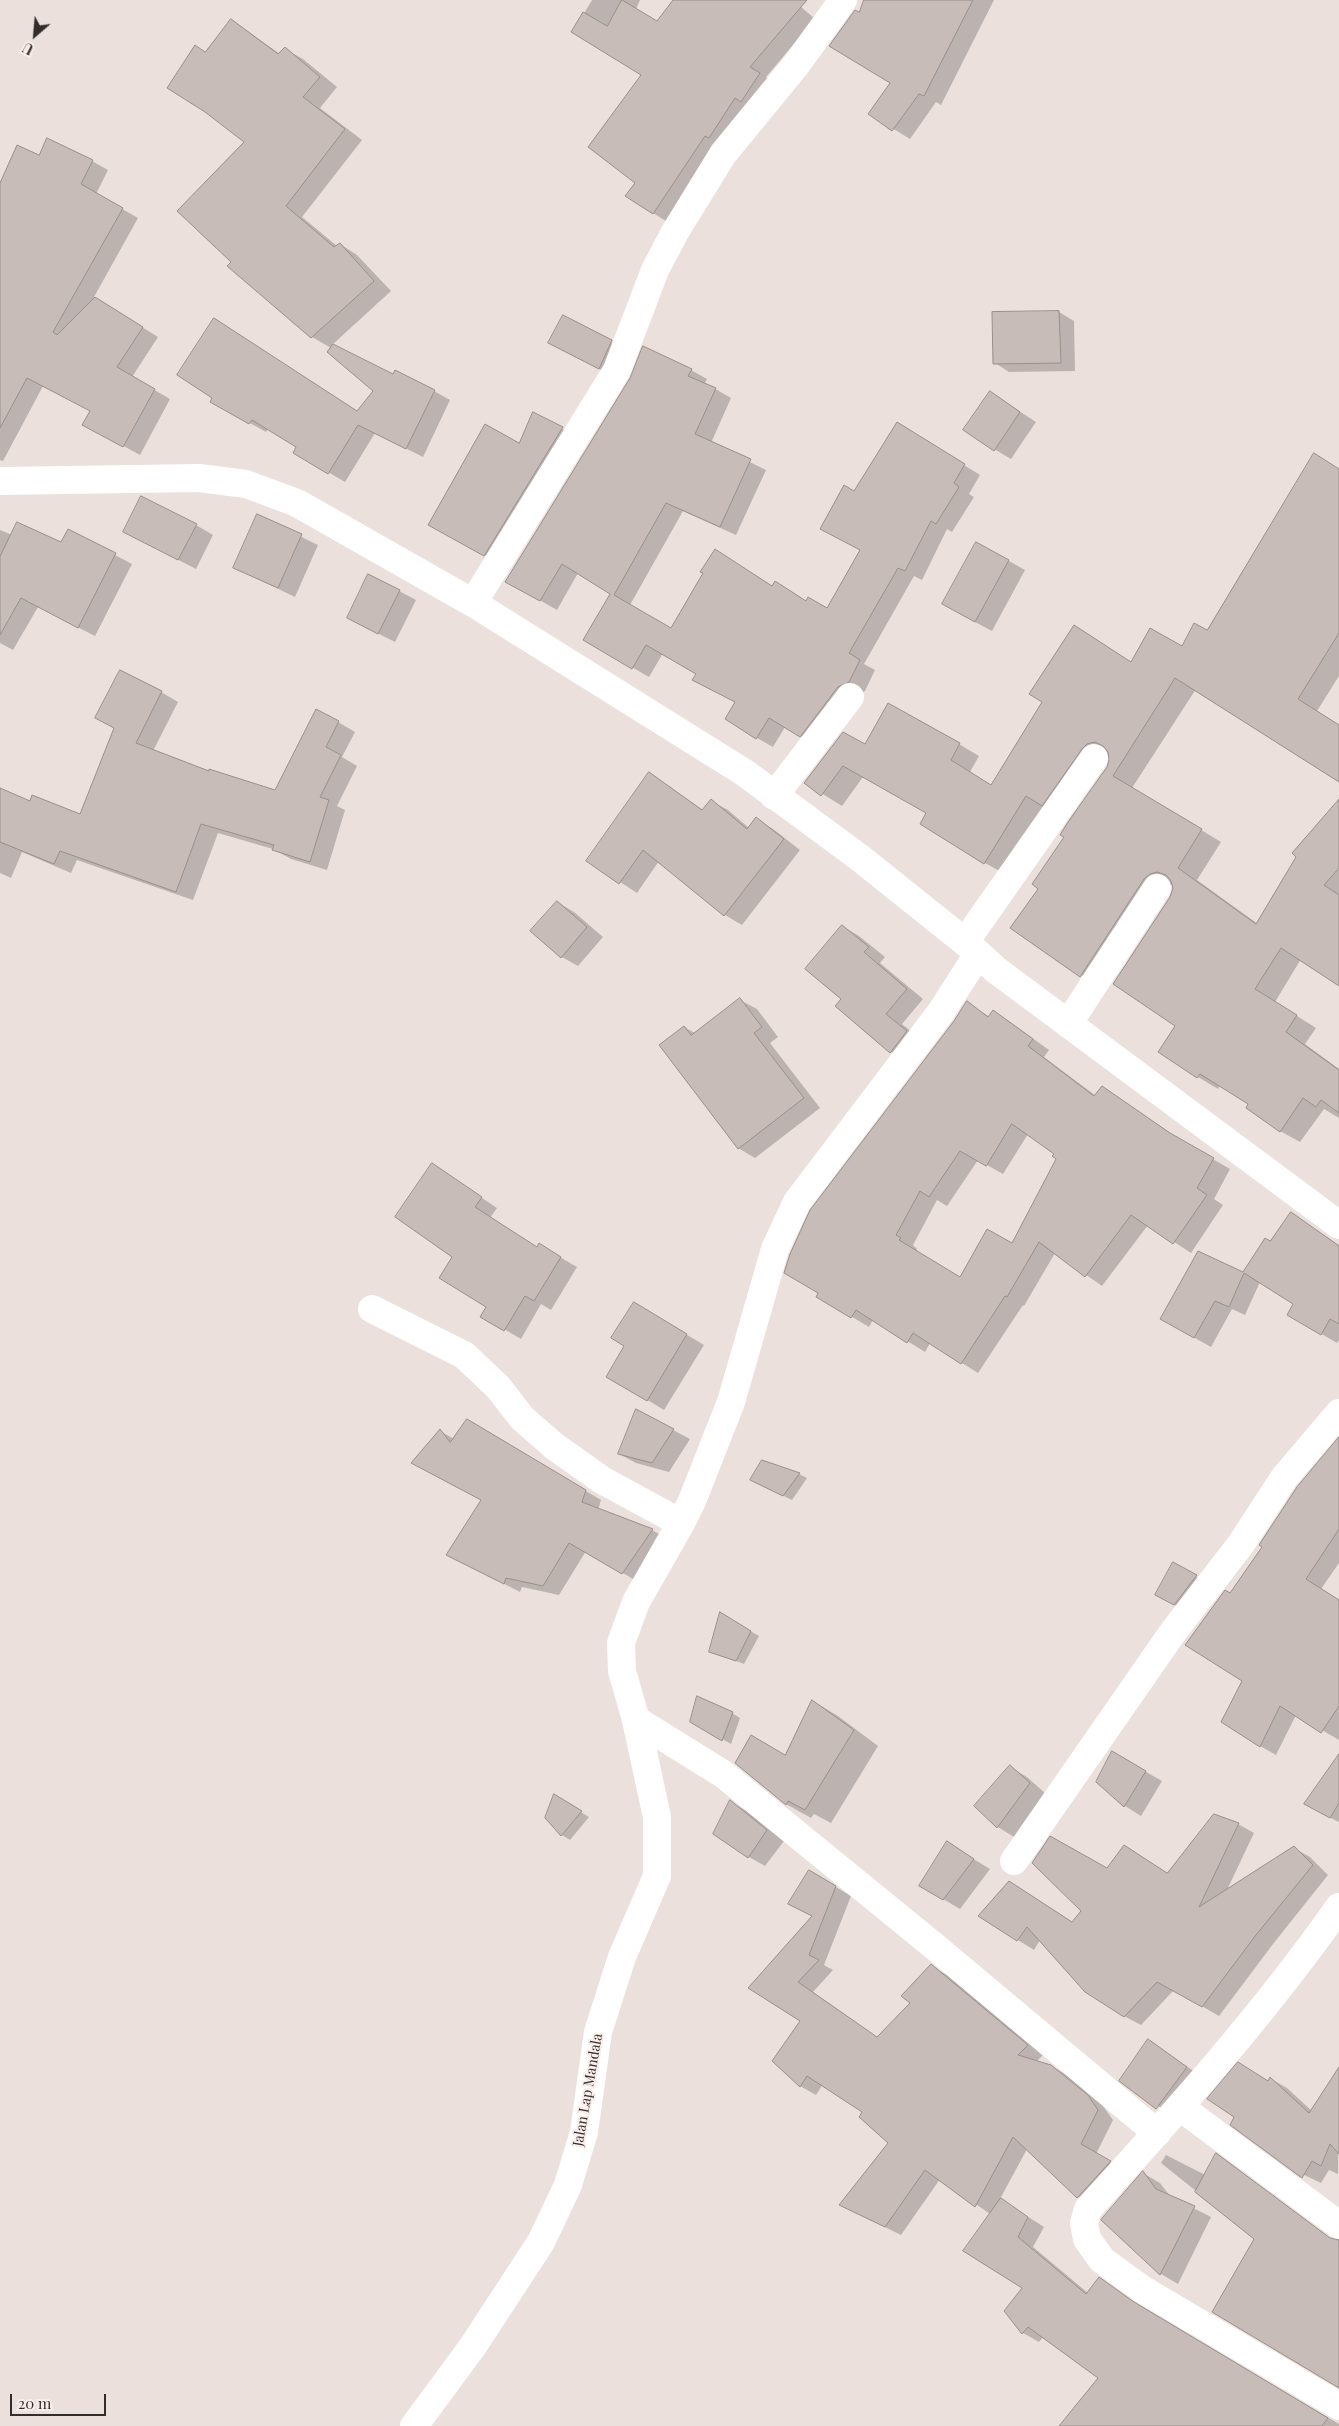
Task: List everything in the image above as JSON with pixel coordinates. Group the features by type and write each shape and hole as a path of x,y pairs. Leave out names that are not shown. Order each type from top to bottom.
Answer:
{"street":[{"path":"473,603 617,370 655,270 675,232 723,154 796,65 843,0"},
{"path":"0,481 199,478 246,484 297,503 473,603 745,773 860,858 972,948 996,970 1339,1225"},
{"path":"774,796 850,697"},
{"name":"Jalan Lap Mandala","path":"414,2426 473,2346 541,2242 568,2184 584,2132 598,2032 622,1957 657,1876 657,1817 636,1720 622,1671 622,1643 636,1602 681,1523 731,1402 775,1249 797,1202 941,1012 972,948 1094,758"},
{"path":"1068,1024 1157,888"},
{"path":"372,1309 464,1355 498,1387 522,1418 554,1446 602,1480 681,1523"},
{"path":"1014,1861 1174,1632 1241,1544 1284,1478 1339,1413"},
{"path":"636,1720 723,1774 934,1946 1157,2133"},
{"path":"1339,1907 1304,1957 1180,2107 1088,2210 1084,2224 1087,2239 1102,2260 1142,2289 1339,2406"},
{"path":"1180,2107 1339,2225"}],"building":[{"path":"622,0 657,21 673,0 807,0 750,67 760,73 741,102 735,98 709,138 705,136 653,214 625,196 635,183 588,147 641,75 571,32 583,12 607,26"},
{"path":"864,0 973,0 924,96 919,94 892,131 868,114 890,83 829,46 855,10 859,12"},
{"path":"231,19 278,54 285,47 320,77 303,97 345,129 286,206 334,247 340,243 374,281 311,338 227,266 231,262 177,211 244,142 205,112 167,88 195,45 205,52"},
{"path":"47,138 93,160 81,184 123,208 53,332 57,335 95,297 143,327 117,367 155,389 123,447 82,425 90,411 27,378 0,428 0,183 17,145 39,155"},
{"path":"1059,311 1061,363 993,364 992,312"},
{"path":"563,315 612,340 599,369 548,343"},
{"path":"214,318 357,411 373,391 327,352 333,344 393,374 395,370 435,390 406,449 358,425 328,474 293,453 296,447 252,420 249,424 210,402 212,398 177,375"},
{"path":"643,346 692,369 688,376 716,388 695,434 751,459 720,527 666,503 614,595 671,628 703,573 700,572 715,549 772,586 775,581 806,601 808,597 827,608 860,550 820,529 844,485 854,491 897,422 965,464 954,483 959,487 936,524 931,521 905,571 898,568 849,653 860,660 849,682 838,687 800,737 769,718 756,739 725,719 735,702 692,680 696,674 646,645 632,669 583,640 610,594 562,564 540,601 505,582 630,378"},
{"path":"990,391 1020,412 994,451 963,430"},
{"path":"533,412 563,427 484,556 428,525 485,424 519,443"},
{"path":"1314,453 1339,469 1339,633 1298,699 1339,725 1339,782 1175,678 1113,776 1202,829 1178,868 1256,924 1296,857 1292,853 1339,799 1339,868 1324,885 1339,895 1339,986 1281,948 1255,989 1297,1015 1286,1032 1339,1070 1339,1113 1321,1100 1316,1107 1303,1098 1280,1132 1246,1108 1248,1104 1200,1074 1197,1078 1158,1052 1175,1026 1113,984 1170,897 1173,888 1171,881 1166,875 1157,872 1150,874 1144,879 1080,977 1010,928 1038,889 1032,884 1064,837 1060,835 1107,767 1109,760 1108,752 1103,746 1095,742 1087,744 1042,806 1026,796 984,864 920,824 926,813 843,766 821,796 804,783 843,732 865,744 888,703 960,743 951,760 991,785 1042,702 1029,694 1074,625 1131,662 1150,628 1182,646 1194,623 1207,630"},
{"path":"141,496 197,524 178,560 123,532"},
{"path":"257,514 302,534 278,588 233,568"},
{"path":"17,522 61,542 68,529 116,553 78,628 21,598 0,635 0,557"},
{"path":"976,542 1009,560 975,622 942,604"},
{"path":"368,574 400,590 378,634 347,618"},
{"path":"120,670 162,691 136,743 209,771 209,769 275,790 316,709 339,721 326,747 341,755 320,797 329,800 310,862 272,850 274,845 201,824 176,892 60,851 54,864 0,842 0,788 30,801 32,795 80,814 114,728 95,718"},
{"path":"649,772 702,810 711,799 747,829 756,817 784,839 724,916 643,850 619,884 586,861"},
{"path":"557,901 587,927 561,958 530,931"},
{"path":"842,925 869,947 864,952 907,989 886,1014 907,1031 890,1053 835,1006 841,999 805,969"},
{"path":"740,998 762,1027 754,1033 804,1098 738,1149 659,1045 684,1026 691,1035"},
{"path":"967,1001 988,1017 993,1010 1033,1039 1028,1046 1094,1096 1102,1086 1170,1133 1214,1158 1197,1188 1207,1195 1173,1244 1131,1215 1085,1277 1039,1242 1007,1297 1005,1296 961,1364 913,1333 907,1343 856,1310 851,1318 816,1297 818,1293 784,1273 790,1254 810,1210 954,1021","holes":["1012,1124 1054,1154 1052,1156 1056,1159 1012,1243 987,1229 960,1277 899,1240 901,1238 896,1235 920,1191 929,1197 960,1151 986,1166"]},
{"path":"432,1163 482,1197 475,1207 537,1247 539,1243 561,1257 534,1301 525,1296 504,1331 480,1317 486,1307 439,1278 452,1257 395,1217"},
{"path":"1291,1212 1339,1246 1339,1324 1330,1319 1321,1335 1287,1315 1293,1304 1244,1273 1229,1307 1215,1301 1194,1338 1160,1319 1198,1251 1243,1272 1265,1238 1270,1241"},
{"path":"634,1302 687,1334 647,1401 606,1377 624,1346 611,1338"},
{"path":"636,1409 674,1429 652,1463 618,1454"},
{"path":"467,1419 586,1490 582,1502 653,1529 622,1574 569,1543 543,1586 506,1578 504,1584 446,1555 481,1500 411,1463 440,1429 450,1442"},
{"path":"1339,1437 1339,1529 1306,1579 1339,1600 1339,1706 1321,1733 1280,1706 1260,1747 1221,1722 1242,1681 1185,1645 1225,1590 1230,1593 1262,1547 1259,1545 1297,1487"},
{"path":"762,1460 800,1473 783,1496 750,1480"},
{"path":"1173,1562 1197,1575 1174,1605 1155,1595"},
{"path":"720,1612 751,1631 736,1661 709,1652"},
{"path":"697,1696 733,1712 722,1741 690,1722"},
{"path":"812,1700 854,1730 805,1810 788,1801 786,1805 735,1763 751,1735 785,1755"},
{"path":"1112,1751 1146,1771 1124,1807 1096,1782"},
{"path":"1339,1754 1339,1803 1330,1818 1304,1804"},
{"path":"1010,1765 1030,1783 997,1828 974,1806"},
{"path":"554,1794 582,1811 561,1836 545,1818"},
{"path":"730,1800 767,1830 748,1858 713,1834"},
{"path":"1214,1814 1239,1823 1199,1907 1294,1846 1313,1865 1256,1935 1202,2007 1157,1982 1124,2017 1085,1992 1027,1927 1017,1941 978,1916 1009,1881 1072,1922 1081,1911 1032,1863 1050,1836 1107,1868 1124,1845 1167,1873"},
{"path":"947,1841 974,1859 943,1900 919,1886"},
{"path":"809,1870 836,1886 809,1955 819,1960 798,1982 877,2037 910,2003 901,1996 931,1964 1028,2045 1018,2055 1051,2065 1088,2095 1098,2110 1081,2144 1111,2161 1077,2198 1013,2137 975,2207 925,2170 885,2227 839,2205 888,2143 859,2117 862,2112 807,2076 800,2087 772,2061 800,2021 748,1988 812,1916 788,1904"},
{"path":"1148,2039 1187,2067 1156,2109 1119,2081"},
{"path":"1238,2062 1268,2081 1270,2077 1309,2113 1339,2067 1339,2154 1330,2144 1321,2166 1312,2161 1302,2178 1230,2125 1234,2117 1207,2099"},
{"path":"1216,2153 1330,2238 1339,2240 1339,2388 1212,2312 1254,2239 1195,2192"},
{"path":"1143,2171 1156,2189 1195,2206 1160,2275 1101,2220"},
{"path":"1001,2198 1028,2217 1018,2237 1086,2294 1099,2277 1134,2302 1328,2418 1322,2426 1059,2426 1098,2378 1028,2327 1022,2334 1004,2311 1022,2288 963,2251"}]}
